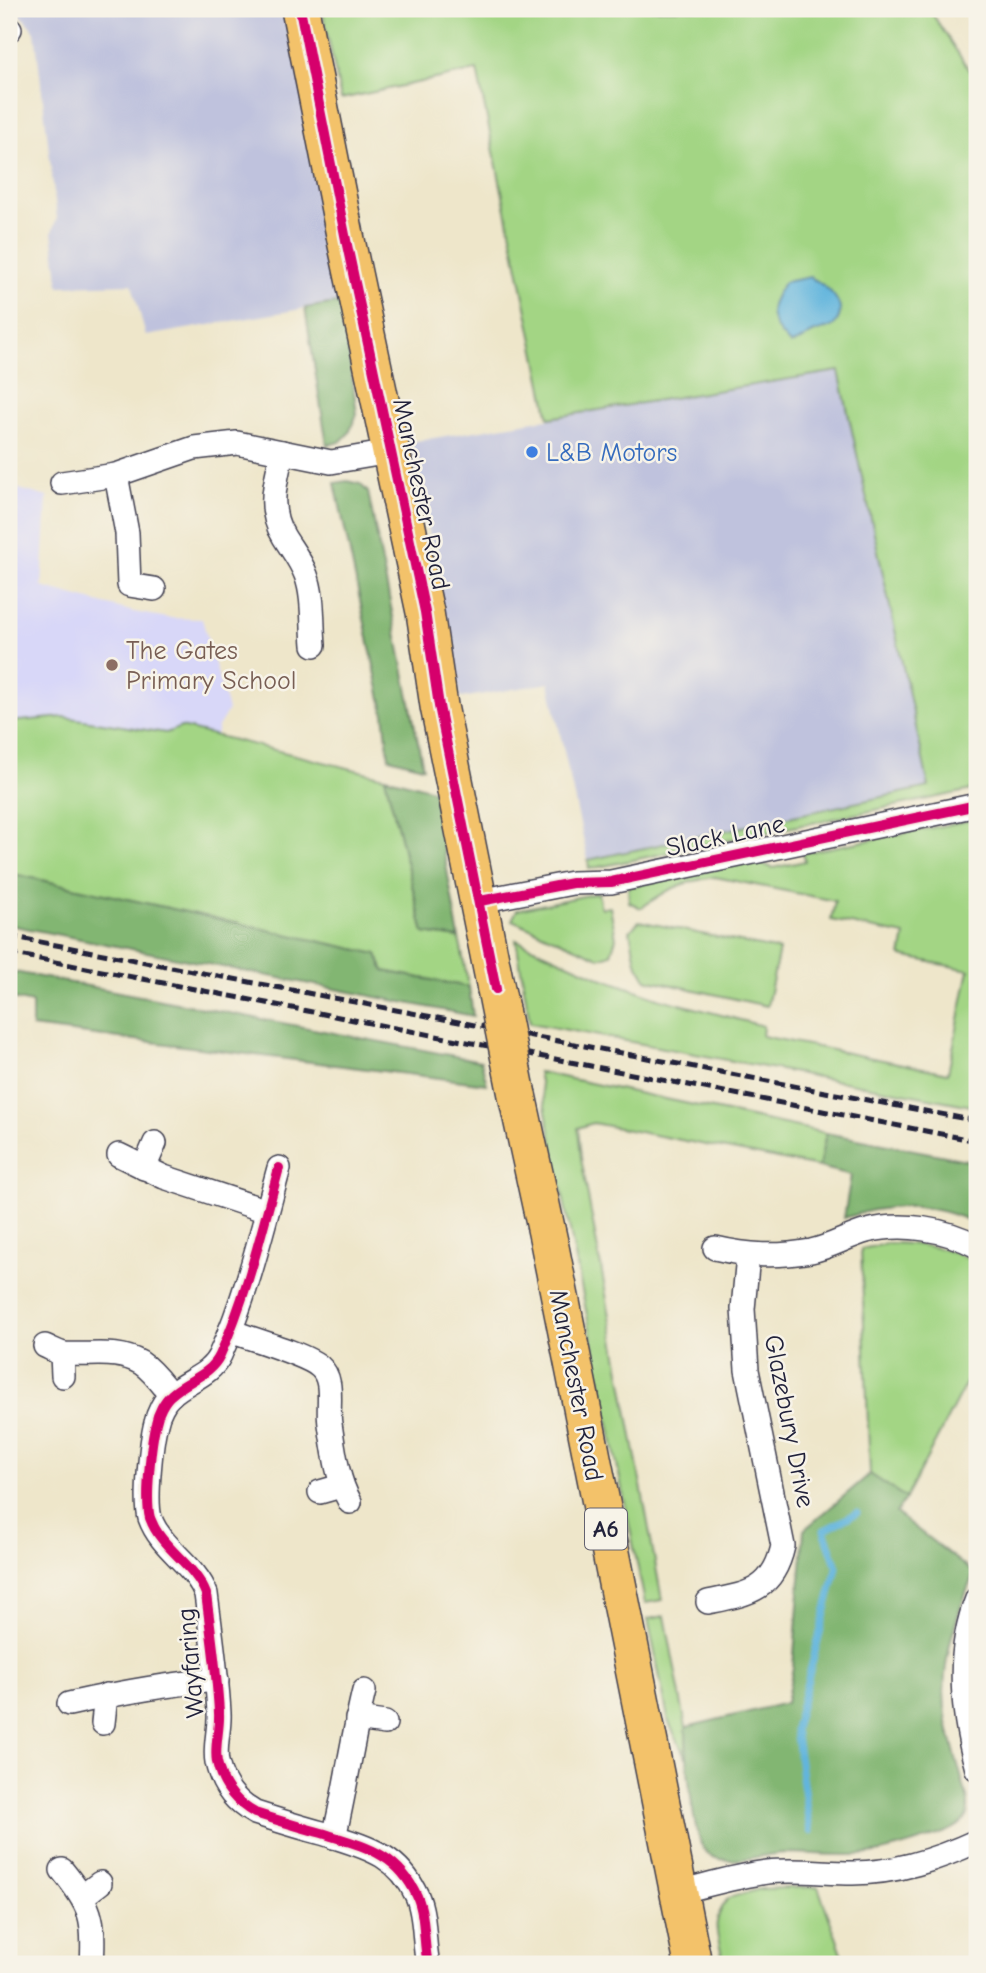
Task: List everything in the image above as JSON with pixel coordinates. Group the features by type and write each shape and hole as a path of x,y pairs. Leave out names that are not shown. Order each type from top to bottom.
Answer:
{"main road":[{"name":"Manchester Road","path":"300,9 425,612 439,706 694,1964"}],"street":[{"path":"62,483 116,475 194,448 237,443 331,462 390,452"},
{"path":"282,452 272,500 282,534 307,577 302,615 314,645"},
{"path":"116,475 127,533 125,593 154,589"},
{"name":"Slack Lane","path":"480,901 572,883 611,882 977,805"},
{"path":"144,1168 155,1143"},
{"path":"119,1155 164,1177 267,1211"},
{"name":"Wayfaring","path":"279,1168 258,1248 218,1358 211,1367 171,1395 161,1408 156,1423 148,1499 150,1518 161,1537 202,1582 206,1594 217,1680 217,1760 230,1793 240,1805 255,1813 364,1845 377,1852 409,1883 421,1910 428,1964"},
{"path":"715,1248 748,1255 813,1250 866,1231 889,1227 941,1232 977,1246"},
{"name":"Glazebury Drive","path":"708,1602 744,1595 764,1597 780,1561 783,1546 747,1370 743,1309 748,1255"},
{"path":"230,1331 312,1361 326,1373 337,1494"},
{"path":"57,1358 106,1353 125,1356 153,1373 171,1395"},
{"path":"977,1600 962,1668 967,1731 977,1769"},
{"path":"69,1704 106,1695 217,1680"},
{"path":"334,1837 348,1778 352,1738 364,1690"},
{"path":"103,1723 106,1695"},
{"path":"357,1719 385,1723"},
{"path":"678,1892 766,1872 801,1870 854,1873 893,1870 945,1856 977,1841"},
{"path":"62,1870 92,1890 92,1964"}],"shaded area":[{"path":"16,9 288,9 342,302 146,336 132,284 59,286 52,232 57,218 35,32"},
{"path":"839,370 929,787 588,860 549,683 461,698 410,442"},
{"name":"The Gates Primary School","path":"9,486 47,497 42,587 134,612 168,618 202,619 228,710 216,736 181,727 167,733 64,717 9,873"}],"green space":[{"path":"322,9 929,9 977,82 977,789 589,869 588,860 929,787 839,371 549,418 477,70 341,99"},
{"path":"342,302 357,414 349,433 340,442 327,445 305,308"},
{"path":"347,481 360,484 368,492 423,767 389,758 384,713 335,483"},
{"path":"64,717 166,733 181,727 385,777 424,933 459,938 469,987 384,971 377,954 9,873 9,722"},
{"path":"385,777 433,790 459,938 424,933"},
{"path":"977,819 977,1107 530,1023 516,940 601,978 661,999 763,1026 762,1036 948,1073 969,970 901,956 905,935 831,920 835,901 715,877 675,887 641,908 629,902 628,887 754,861 773,868 805,861 803,853"},
{"path":"9,873 377,954 384,971 469,987 473,1016 9,925"},
{"path":"598,893 601,908 610,907 616,938 611,954 599,958 512,920 517,910"},
{"path":"639,921 779,950 767,1006 646,979 636,962 630,931"},
{"path":"9,971 481,1061 487,1084 32,1027 32,1003 9,998"},
{"path":"538,1072 826,1133 819,1167 593,1123 578,1128 581,1158 662,1600 645,1603"},
{"path":"826,1133 977,1162 977,1224 943,1212 911,1207 879,1209 844,1218 851,1175 819,1167"},
{"path":"890,1243 935,1248 977,1264 977,1362 906,1498 870,1474 861,1249"},
{"path":"870,1474 906,1498 896,1513 974,1573 954,1627 944,1684 947,1722 968,1801 968,1812 957,1826 933,1837 869,1854 783,1853 732,1860 713,1857 701,1843 693,1812 686,1727 786,1703 793,1667 804,1530"},
{"path":"665,1616 686,1727 686,1758 669,1723 648,1619"},
{"path":"818,1887 846,1964 724,1964 717,1923 728,1898 760,1889"}],"water":[{"path":"810,277 834,296 840,309 839,317 831,327 790,344 773,321 771,314 774,299 785,282"}],"waterway":[{"path":"810,1831 795,1729 837,1567 824,1530 857,1513"}],"railway":[{"path":"9,936 977,1121"},
{"path":"9,953 977,1141"}],"cycle path":[{"path":"300,9 425,612 439,706 496,989"},
{"path":"480,901 572,883 611,882 977,805"},
{"path":"279,1168 246,1286 220,1355 204,1373 171,1395 158,1415 149,1471 150,1518 162,1539 194,1574 206,1594 218,1698 216,1756 226,1785 241,1804 255,1813 364,1847 389,1860 409,1881 417,1896 428,1964"}],"place":[{"name":"L&B Motors","path":"532,452"},
{"name":"The Gates Primary School","path":"112,665"}]}
